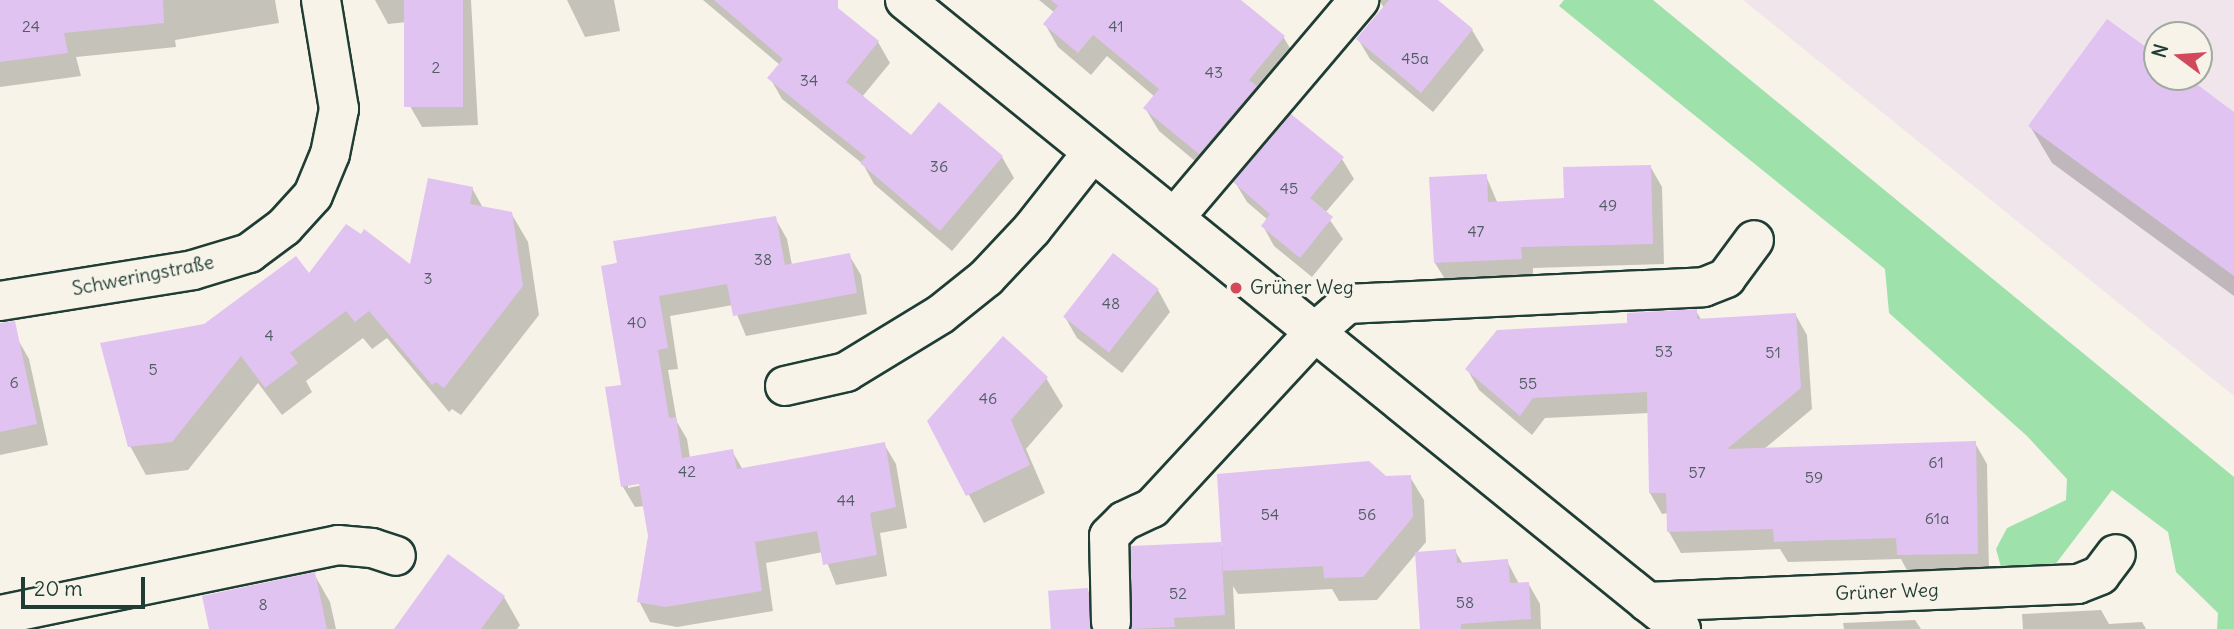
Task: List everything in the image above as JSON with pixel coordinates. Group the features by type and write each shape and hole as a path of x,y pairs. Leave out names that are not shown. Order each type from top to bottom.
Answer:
{"street":[{"name":"Schweringstraße","path":"0,302 193,270 249,253 284,227 313,195 330,154 340,109 321,0"},
{"path":"905,0 1681,629"},
{"path":"1175,217 1359,0"},
{"path":"785,386 846,372 941,314 986,278 1023,239 1092,153"},
{"path":"1111,622 1107,541 1124,521 1152,508 1315,332 1346,304 1704,287 1726,278 1754,240"},
{"path":"0,615 338,545 372,548 396,556"},
{"name":"Grüner Weg","path":"1647,602 2078,584 2100,575 2116,554"}],"shaded area":[{"path":"1743,0 2234,0 2234,396"}],"green space":[{"path":"1564,0 1653,0 2234,477 2234,629 2217,629 2218,613 2176,572 2168,532 2112,490 2054,566 2001,567 1996,549 2007,528 2066,500 2067,479 2027,436 1889,313 1885,269 1559,6"}],"building":[{"path":"0,0 163,0 164,23 64,33 68,53 0,62"},
{"path":"404,0 463,0 463,107 404,107"},
{"path":"714,0 838,0 838,8 879,41 846,82 911,135 939,102 1003,156 940,231 860,163 866,157 767,78 783,59"},
{"path":"1051,0 1241,0 1285,36 1249,80 1257,86 1199,154 1143,108 1159,89 1093,35 1078,53 1043,24 1058,6"},
{"path":"1389,0 1438,0 1473,29 1421,93 1356,39"},
{"path":"2107,19 2143,45 2143,91 2206,91 2234,112 2234,276 2028,126"},
{"path":"1291,114 1344,157 1310,198 1333,217 1300,258 1261,226 1270,214 1233,182"},
{"path":"1651,165 1653,244 1521,247 1522,259 1434,263 1429,177 1487,174 1488,202 1564,198 1563,167"},
{"path":"428,178 473,187 470,204 512,212 523,286 444,388 436,382 432,385 369,311 355,322 346,311 290,353 298,363 265,388 241,356 172,442 128,447 100,343 204,324 296,256 309,273 346,224 361,234 364,229 410,264"},
{"path":"776,216 785,265 850,253 857,293 733,316 727,284 659,296 668,348 658,350 669,418 676,417 682,458 733,449 737,469 885,442 896,507 870,513 877,555 823,565 817,531 755,542 762,591 665,607 637,602 648,536 639,484 621,487 605,387 621,385 601,266 617,263 613,241"},
{"path":"1113,253 1159,289 1109,353 1063,317"},
{"path":"1697,309 1697,319 1796,313 1801,388 1727,449 1976,441 1978,554 1897,555 1896,538 1774,542 1773,529 1667,532 1666,493 1649,493 1647,392 1533,398 1520,416 1465,369 1497,330 1627,323 1627,313"},
{"path":"15,321 37,424 0,432 0,323"},
{"path":"1003,336 1048,377 1011,420 1030,465 966,496 927,421"},
{"path":"1369,461 1386,476 1411,475 1413,517 1363,577 1324,578 1323,566 1223,571 1217,474"},
{"path":"1221,542 1225,615 1174,618 1175,627 1131,629 1131,546"},
{"path":"1456,549 1457,563 1508,559 1510,583 1529,582 1531,619 1461,624 1461,629 1420,629 1415,552"},
{"path":"448,554 505,596 481,629 394,629"},
{"path":"315,572 327,629 209,629 202,596"},
{"path":"1088,588 1091,629 1051,629 1048,591"}],"place":[{"name":"Grüner Weg","path":"1236,288"}]}
